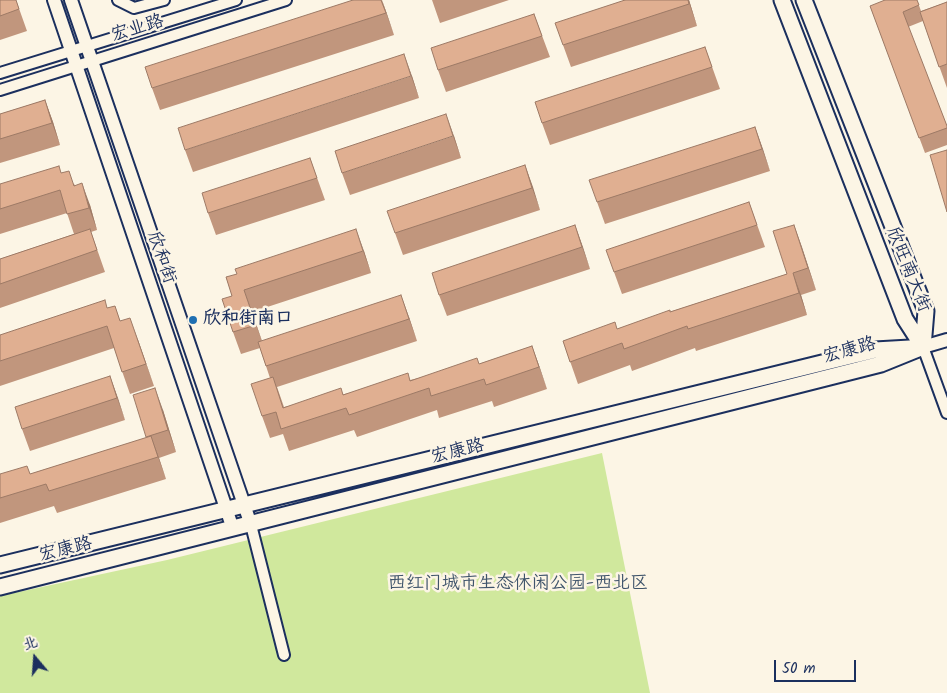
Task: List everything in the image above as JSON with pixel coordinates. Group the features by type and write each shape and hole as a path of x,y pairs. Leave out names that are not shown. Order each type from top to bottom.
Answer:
{"main road":[{"name":"欣旺南大街","path":"782,0 905,319 924,347"},
{"name":"欣旺南大街","path":"806,4 926,312 924,347"},
{"name":"宏康路","path":"0,564 875,350 924,347"},
{"name":"宏康路","path":"0,587 882,364 924,347"}],"street":[{"name":"欣和街","path":"54,0 116,185 186,384 233,529"},
{"name":"欣和街","path":"71,0 246,505 251,525"},
{"path":"118,0 134,8 164,0"},
{"name":"宏业路","path":"0,73 236,0"},
{"name":"宏业路","path":"0,90 286,0"},
{"path":"116,185 116,175 120,173 126,174 132,179"},
{"name":"宏康路","path":"924,347 947,340"},
{"path":"924,347 947,413"},
{"path":"186,384 191,390 199,391 204,388 203,380"},
{"path":"251,525 284,656"}],"green space":[{"name":"西红门城市生态休闲公园-西北区","path":"602,453 650,693 0,693 0,596 167,560"}],"building":[{"path":"0,0 16,0 19,9 0,16"},
{"path":"353,0 381,0 386,13 152,88 145,67"},
{"path":"625,0 688,0 689,4 563,45 555,23"},
{"path":"885,0 917,0 919,5 903,12 947,128 919,138 870,6"},
{"path":"947,2 947,64 939,67 920,12"},
{"path":"534,14 542,36 438,70 431,48"},
{"path":"705,47 712,67 542,123 535,102"},
{"path":"404,54 411,76 185,150 178,128"},
{"path":"45,100 52,123 0,139 0,114"},
{"path":"446,114 453,136 342,173 335,151"},
{"path":"755,127 762,149 597,202 589,180"},
{"path":"947,150 947,212 930,155"},
{"path":"310,158 317,178 208,213 202,193"},
{"path":"525,165 532,188 395,233 387,211"},
{"path":"59,166 61,173 69,171 74,186 82,183 89,208 67,214 60,190 0,209 0,184"},
{"path":"749,202 757,225 614,272 606,250"},
{"path":"575,225 582,247 439,295 432,273"},
{"path":"794,225 808,268 793,273 799,293 688,329 687,326 624,349 622,343 570,362 563,341 615,322 617,329 670,310 670,312 787,274 773,231"},
{"path":"90,229 97,250 0,284 0,259"},
{"path":"356,229 363,251 244,290 256,325 233,332 222,299 232,296 226,277 237,274 235,269"},
{"path":"401,295 409,319 266,366 258,342"},
{"path":"105,300 107,308 115,306 120,321 130,318 146,364 122,372 107,326 0,361 0,335"},
{"path":"532,346 539,367 486,385 484,379 431,396 429,388 349,415 346,408 281,429 276,412 262,416 251,384 273,377 283,408 341,388 343,395 408,373 410,381 477,358 479,364"},
{"path":"110,376 117,398 22,429 15,407"},
{"path":"155,388 168,430 146,437 133,395"},
{"path":"151,436 158,457 49,491 46,484 0,498 0,474 27,466 30,474"}],"place":[{"name":"欣和街南口","path":"193,320"}]}
